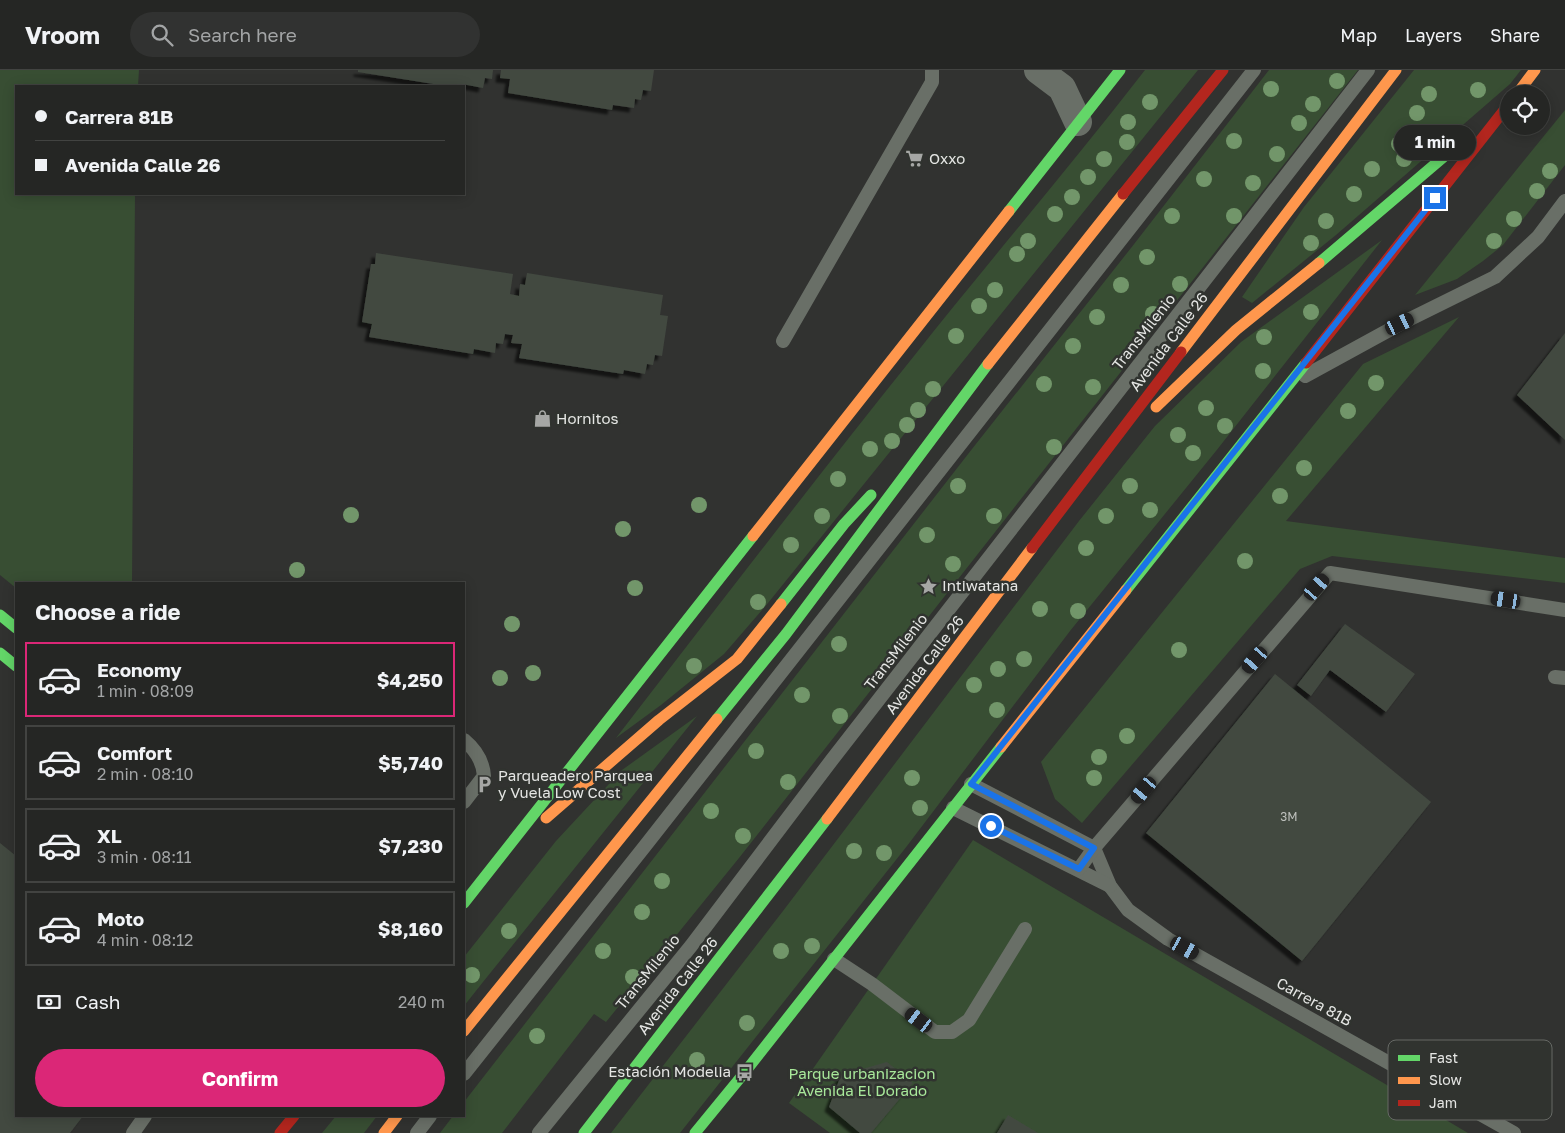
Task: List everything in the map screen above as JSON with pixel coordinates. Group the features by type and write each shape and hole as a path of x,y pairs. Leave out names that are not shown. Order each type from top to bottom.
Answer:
{"main road":[{"path":"465,902 1120,70"},
{"path":"465,1030 786,634 1011,334 1223,70"},
{"name":"Avenida Calle 26","path":"584,1133 764,901 1396,70"},
{"path":"1524,85 1535,70"},
{"path":"1094,467 1236,330 1348,240 1500,110"},
{"path":"695,1133 1288,385 1500,114"},
{"path":"896,468 969,390"},
{"path":"502,856 659,720 737,659 844,524 877,489"},
{"path":"0,615 15,627"},
{"path":"0,653 15,665"},
{"path":"280,1133 293,1117"},
{"path":"384,1133 396,1117"}],"street":[{"path":"1038,70 1062,88 1078,122"}],"lane":[{"path":"783,341 932,82 932,70"},
{"path":"465,1073 1254,70"},
{"name":"TransMilenio","path":"539,1133 691,946 831,761 1368,70"},
{"path":"1288,385 1400,324 1495,277 1538,237 1565,201"},
{"path":"1079,869 1094,848 1330,573 1565,610"},
{"path":"465,741 476,752 483,765 484,776 465,801"},
{"path":"971,784 1094,848"},
{"name":"Carrera 81B","path":"953,808 1110,886"},
{"name":"Carrera 81B","path":"1094,848 1110,886 1128,910 1168,939 1388,1062"},
{"path":"834,959 872,984 935,1032 952,1032 968,1020 1025,929"},
{"path":"133,1133 143,1117"},
{"path":"417,1133 429,1117"},
{"name":"Carrera 81B","path":"1491,1120 1514,1133"}],"green space":[{"path":"0,70 139,70 138,85 15,85 15,195 135,195 132,582 15,582 15,587 0,575"},
{"path":"1145,70 1198,70 768,603 724,654 661,705 616,738 876,403"},
{"path":"1269,70 1358,70 739,858 606,1022 594,1014 502,1133 440,1133 452,1117 465,1117 465,1101 972,449"},
{"path":"1414,70 1521,70 1510,84 1500,85 1500,93 1336,235 1252,303 1242,297 1304,207"},
{"path":"1565,110 1565,165 1503,245 1457,279 1415,295 1545,135 1550,135 1550,128"},
{"path":"1382,240 1216,451 1070,631 907,846 680,1133 611,1133 783,911 1079,521 1155,426 1241,342"},
{"path":"1459,317 1286,521 1565,558 1565,583 1332,556 1300,569 1082,823 1055,799 1041,762 1363,364"},
{"path":"697,716 465,1005 465,956 556,841 622,770"},
{"name":"Parque urbanizacion Avenida El Dorado","path":"973,840 1388,1086 1388,1120 1446,1120 1468,1133 830,1133 789,1103"},
{"path":"335,1117 376,1117 364,1133 322,1133"}],"building":[{"path":"358,70 493,70 492,79 485,78 483,88 462,84 440,85 358,72"},
{"path":"501,70 654,70 651,91 643,90 641,100 635,99 634,108 613,105 612,110 508,93 510,79 500,78"},
{"path":"376,253 513,274 510,294 519,296 520,284 525,285 527,273 663,295 660,315 668,316 662,356 655,355 653,365 647,364 645,374 624,370 623,374 519,358 522,344 511,343 513,335 505,334 503,344 496,343 495,353 474,349 473,354 369,337 372,324 362,322 371,264 375,264"},
{"path":"1565,333 1565,440 1517,395"},
{"path":"1345,624 1415,674 1386,712 1330,670 1311,696 1297,685"},
{"path":"1275,674 1431,802 1302,961 1146,833"},
{"path":"0,843 15,855 15,1117 82,1117 70,1133 0,1133"},
{"path":"887,1062 913,1083 871,1133 860,1133 829,1107 841,1075"},
{"path":"1008,1115 1038,1133 997,1133"}],"traffic: fast":[{"path":"1009,211 1120,70"},
{"path":"1319,263 1467,137"},
{"path":"1126,590 1306,363"},
{"path":"717,719 786,634 988,364"},
{"path":"781,604 844,524 871,495"},
{"path":"465,902 753,536"},
{"path":"0,615 15,627"},
{"path":"0,653 15,665"},
{"path":"695,1133 1001,747"},
{"path":"584,1133 827,819"}],"traffic: slow":[{"path":"1181,352 1396,70"},
{"path":"1524,85 1535,70"},
{"path":"988,364 1123,194"},
{"path":"753,536 1009,211"},
{"path":"1156,407 1236,330 1319,263"},
{"path":"827,819 1032,548"},
{"path":"1001,747 1126,590"},
{"path":"546,818 659,720 737,659 781,604"},
{"path":"465,1030 717,719"},
{"path":"384,1133 396,1117"}],"traffic: jam":[{"path":"1123,194 1223,70"},
{"path":"1306,363 1500,115"},
{"path":"1032,548 1181,352"},
{"path":"280,1133 293,1117"}],"place":[{"name":"Oxxo","path":"915,159"},
{"name":"Hornitos","path":"542,419"},
{"name":"Intiwatana","path":"928,586"},
{"name":"Parqueadero Parquea y Vuela Low Cost","path":"484,785"},
{"name":"Estación Modelia","path":"745,1072"}],"route":[{"path":"991,826 1079,869 1094,848 971,784 1435,198"}]}
